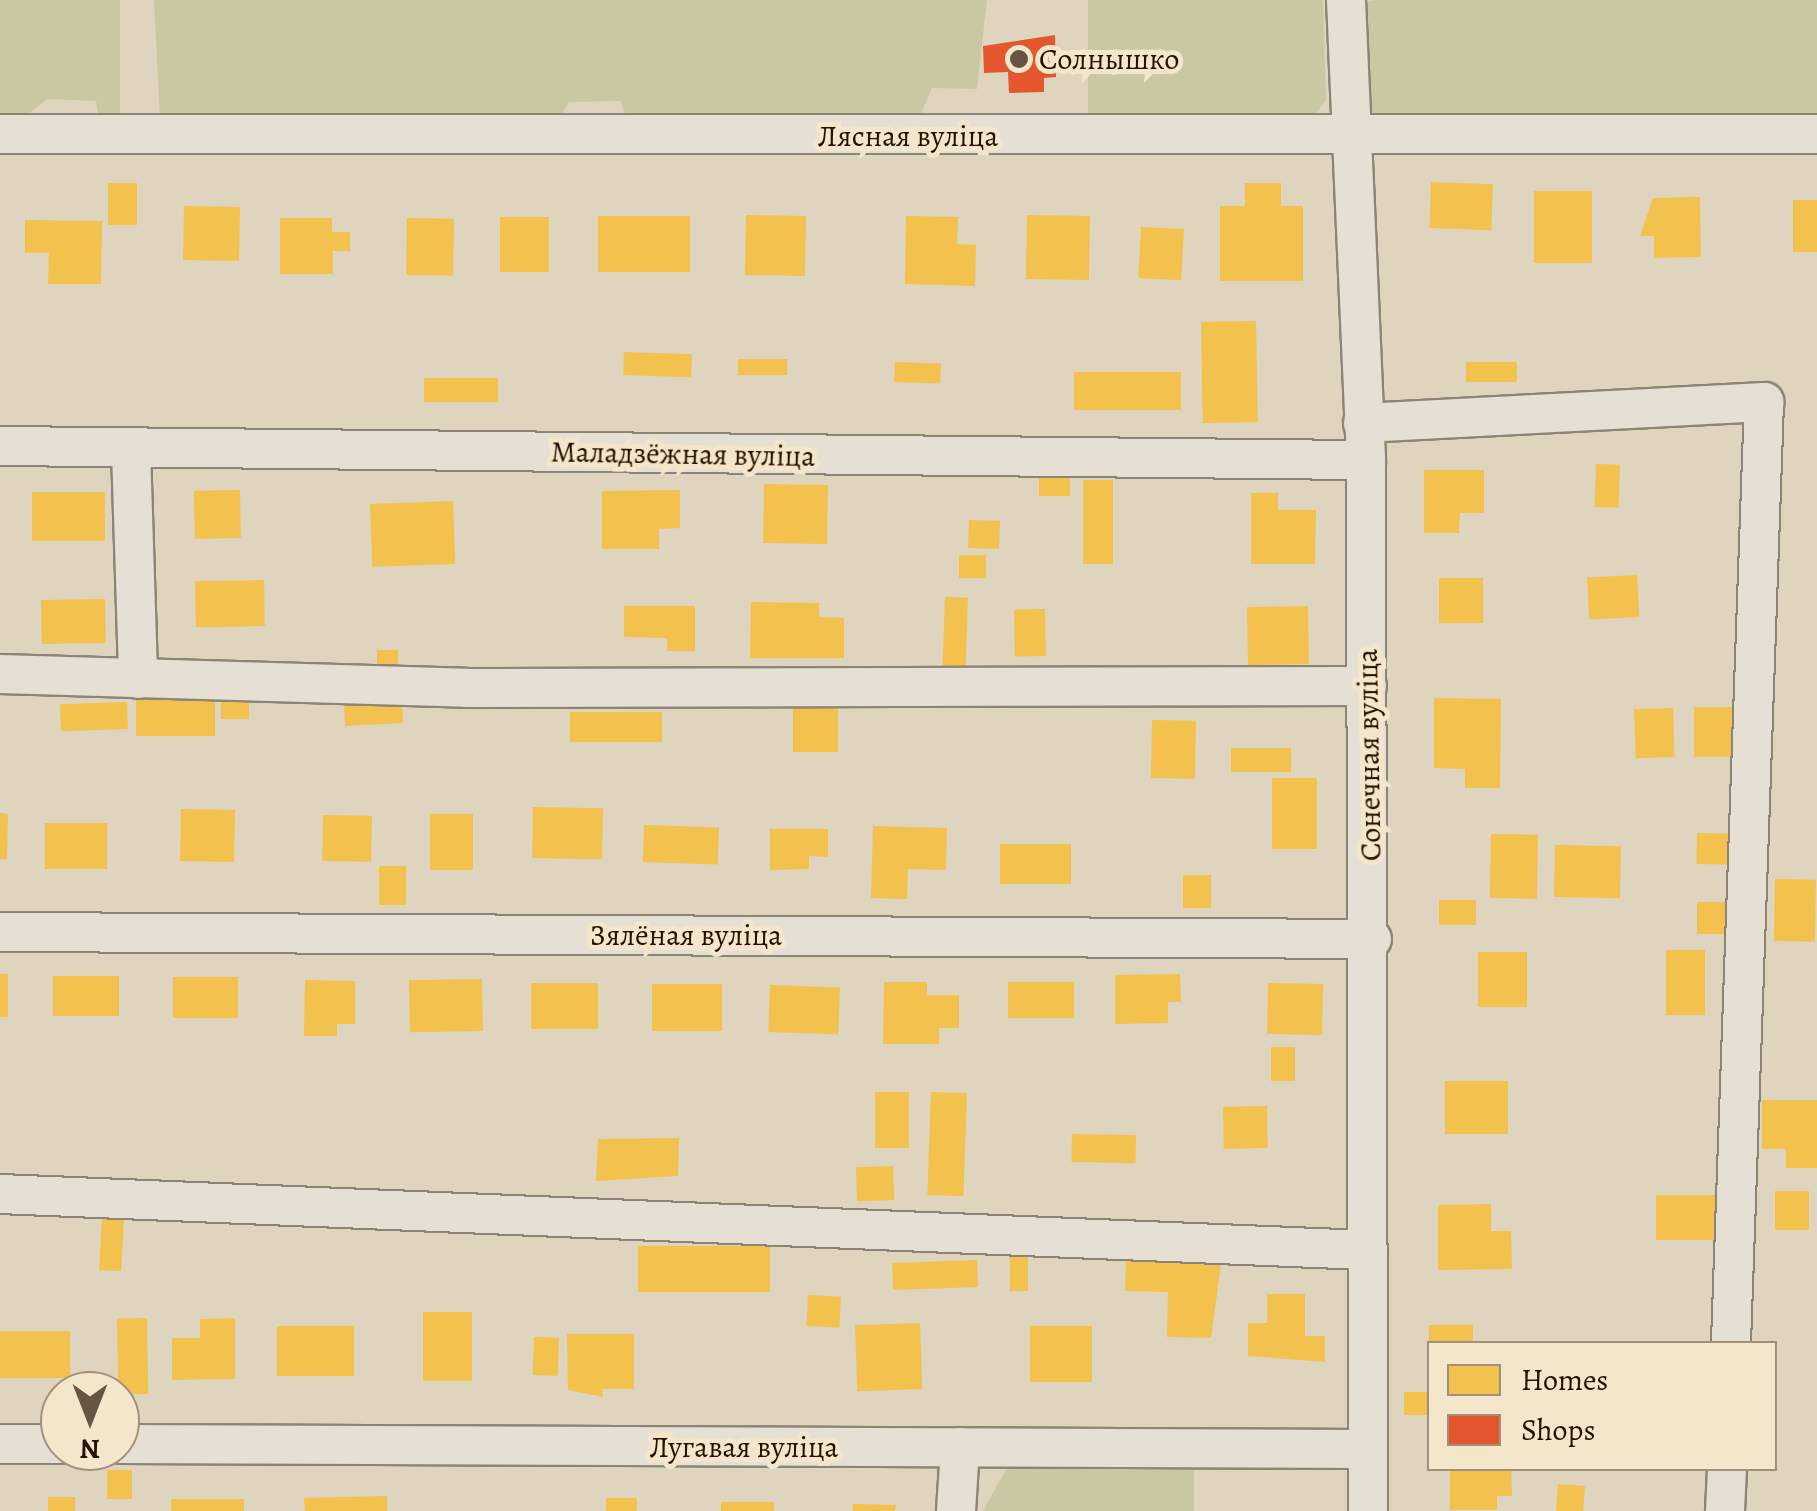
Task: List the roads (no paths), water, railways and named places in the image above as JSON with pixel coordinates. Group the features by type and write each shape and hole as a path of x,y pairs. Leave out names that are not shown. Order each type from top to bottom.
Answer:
{"street":[{"name":"Сонечная вуліца","path":"1346,0 1365,442 1372,939 1366,1250 1368,1511"},
{"name":"Лясная вуліца","path":"0,134 1817,134"},
{"name":"Маладзёжная вуліца","path":"0,446 131,450 1365,442 1764,402 1731,1341"},
{"path":"131,450 138,679"},
{"path":"0,674 996,692 1367,686"},
{"name":"Зялёная вуліца","path":"0,932 1372,939"},
{"path":"0,1194 1366,1250"},
{"path":"0,1444 40,1444"},
{"name":"Лугавая вуліца","path":"140,1444 1367,1449"},
{"path":"956,1511 960,1448"},
{"path":"1725,1511 1726,1471"}],"place":[{"name":"Солнышко","path":"1019,59"}]}
